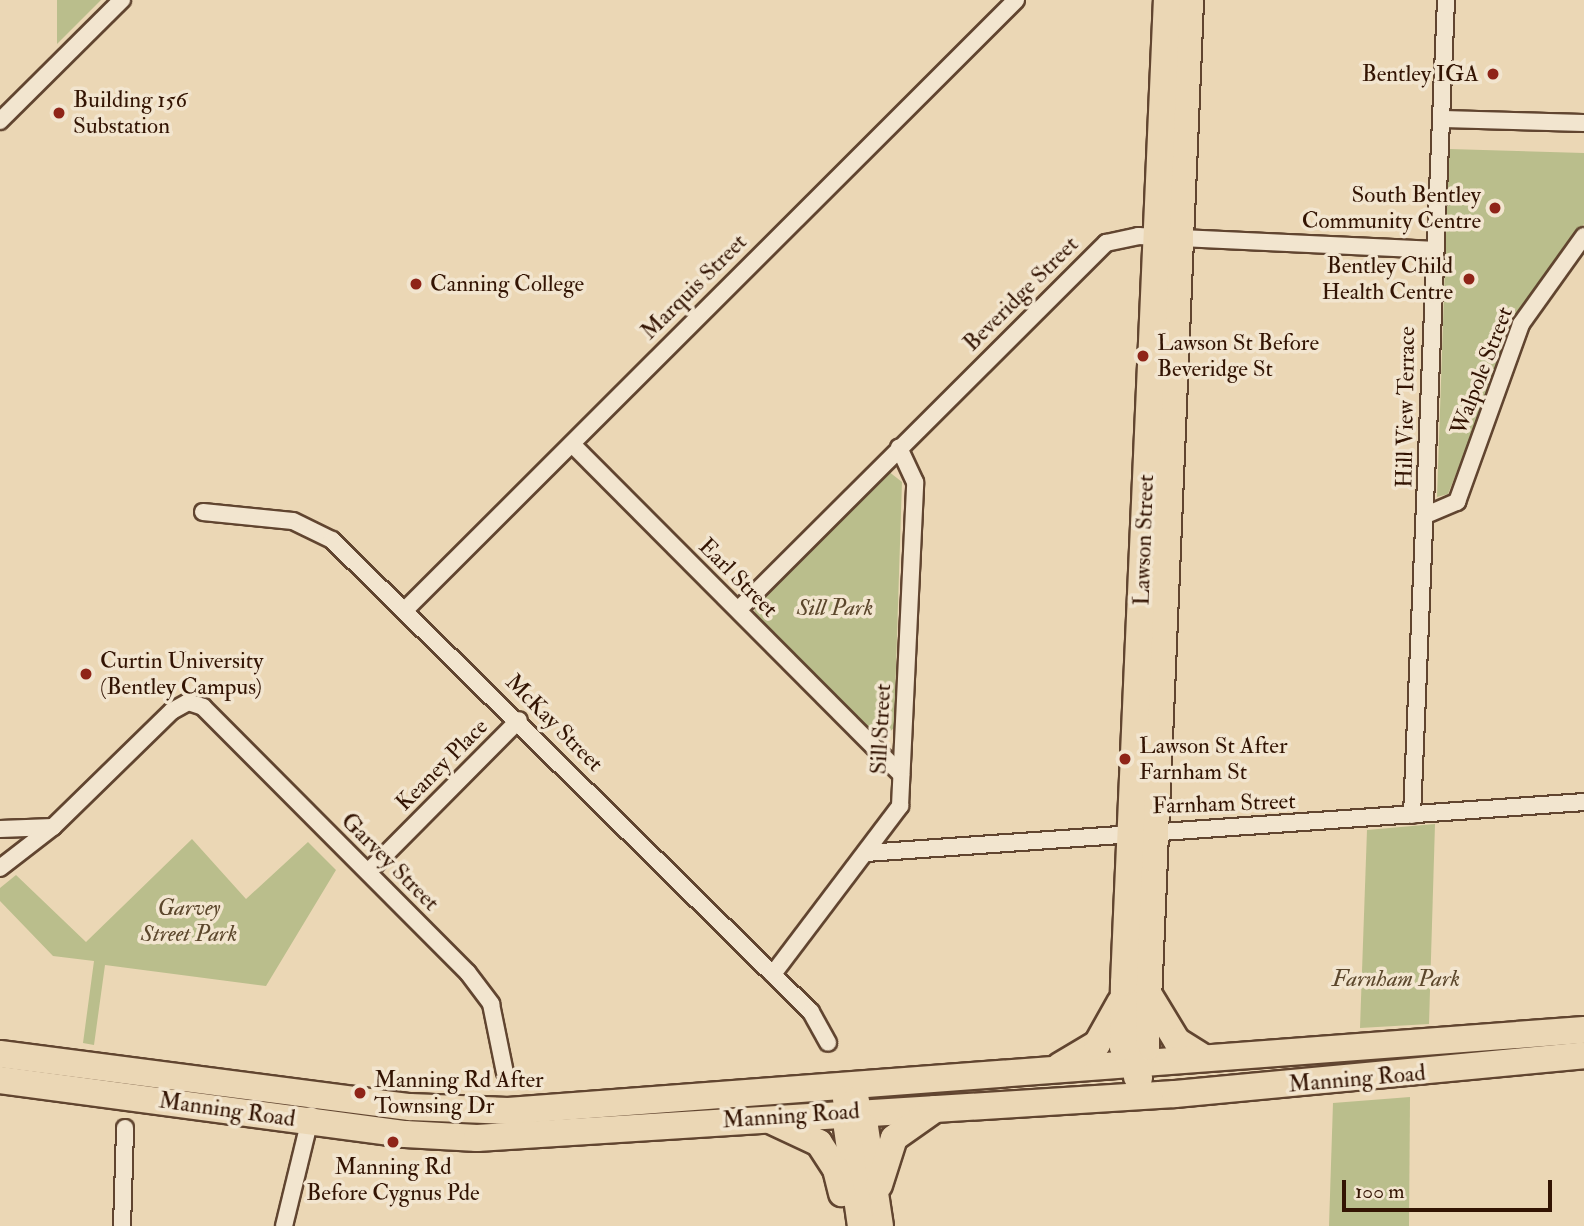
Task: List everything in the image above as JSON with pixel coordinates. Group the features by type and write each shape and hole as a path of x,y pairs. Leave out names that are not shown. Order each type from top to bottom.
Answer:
{"main road":[{"name":"Lawson Street","path":"1137,1068 1123,1047 1124,983 1142,830 1168,237 1167,0"},
{"name":"Lawson Street","path":"1168,237 1190,0"},
{"name":"Lawson Street","path":"1137,1068 1149,994 1142,830"},
{"path":"1042,1072 1100,1041 1119,1008 1124,983"},
{"path":"1149,994 1177,1041 1203,1058"},
{"name":"Manning Road","path":"0,1054 313,1095 508,1111 876,1087 1042,1072 1137,1068 1203,1058 1584,1030"},
{"name":"Manning Road","path":"0,1080 310,1121 477,1138 765,1118 853,1109 1168,1094 1584,1055"},
{"path":"1105,1097 1121,1093 1137,1068 1168,1094"},
{"path":"860,1226 853,1109 876,1087"},
{"path":"828,1090 853,1109 878,1215"},
{"path":"878,1215 884,1156 894,1138 939,1106"},
{"path":"765,1118 801,1132 829,1155 847,1226"}],"street":[{"path":"0,121 122,0"},
{"name":"Marquis Street","path":"406,609 1016,0"},
{"name":"Hill View Terrace","path":"1412,815 1426,515 1432,250 1443,119 1446,0"},
{"path":"1443,119 1584,122"},
{"name":"Walpole Street","path":"1426,515 1457,502 1521,324 1584,236"},
{"name":"Beveridge Street","path":"738,610 1098,249 1125,237 1168,237 1432,250"},
{"name":"Earl Street","path":"572,444 901,774"},
{"name":"Sill Street","path":"773,974 900,806 915,482 899,448"},
{"name":"McKay Street","path":"203,512 309,526 406,609 519,720 811,1012 828,1044"},
{"name":"Garvey Street","path":"53,827 172,710 188,702 203,707 368,872 491,1004 505,1073"},
{"name":"Keaney Place","path":"368,872 519,720"},
{"name":"Farnham Street","path":"866,853 1142,830 1584,802"},
{"path":"0,830 53,827"},
{"path":"0,868 53,827"},
{"path":"284,1226 310,1121 313,1095"},
{"path":"122,1226 125,1128"}],"green space":[{"path":"57,0 101,0 57,44"},
{"path":"1449,149 1584,153 1584,224 1522,309 1448,494 1437,497"},
{"name":"Sill Park","path":"888,471 902,482 894,728 881,739 758,621 754,609 757,598"},
{"name":"Farnham Park","path":"1435,824 1429,1024 1360,1028 1367,830"},
{"name":"Garvey Street Park","path":"192,839 246,899 308,842 336,870 266,986 105,965 94,1045 83,1043 94,961 53,956 0,901 0,888 16,875 86,942"},
{"path":"1410,1097 1409,1226 1329,1226 1333,1103"}],"place":[{"name":"Bentley IGA","path":"1493,74"},
{"name":"Building 156 Substation","path":"59,113"},
{"name":"South Bentley Community Centre","path":"1495,208"},
{"name":"Bentley Child Health Centre","path":"1469,279"},
{"name":"Canning College","path":"416,284"},
{"name":"Lawson St Before Beveridge St","path":"1143,356"},
{"name":"Curtin University (Bentley Campus)","path":"86,674"},
{"name":"Lawson St After Farnham St","path":"1125,759"},
{"name":"Manning Rd After Townsing Dr","path":"360,1093"},
{"name":"Manning Rd Before Cygnus Pde","path":"393,1142"}]}
